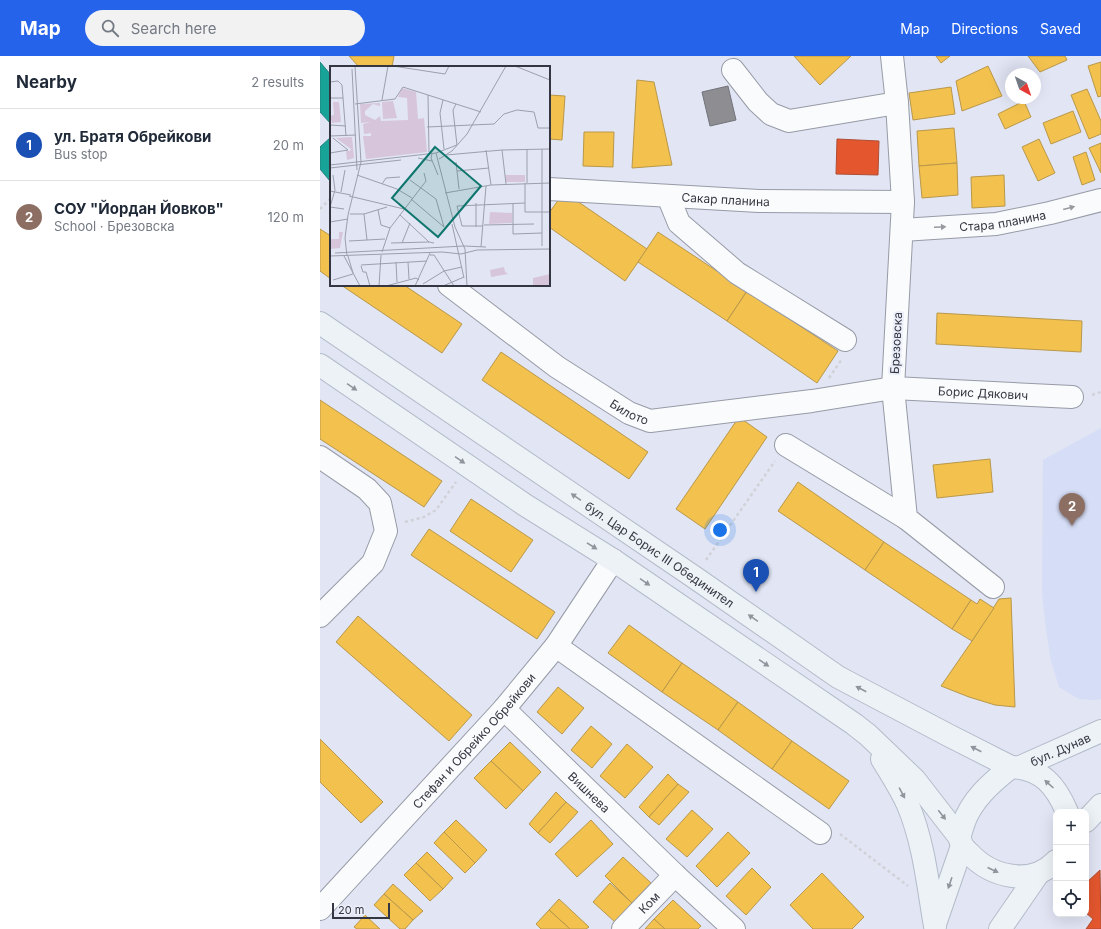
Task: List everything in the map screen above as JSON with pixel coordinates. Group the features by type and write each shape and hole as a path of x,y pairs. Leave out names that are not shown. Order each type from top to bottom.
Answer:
{"main road":[{"name":"бул. Цар Борис III Обединител","path":"320,323 694,577 838,677 948,735 1015,767 1035,773 1051,784 1060,796 1066,809"},
{"path":"320,365 525,505 613,560 841,715 868,735 915,780 975,860 992,870 1022,877 1038,874 1053,864"},
{"name":"бул. Дунав","path":"934,928 970,808 982,793 995,779 1015,767 1101,731"},
{"path":"868,735 908,805 918,832 923,853 934,928"},
{"path":"1089,818 1101,805"},
{"path":"1000,929 1038,874"}],"street":[{"name":"Брезовска","path":"892,56 897,103 903,202 893,388 906,518"},
{"path":"733,70 758,102 770,114 789,121 897,103"},
{"name":"Сакар планина","path":"550,189 759,200 903,202"},
{"path":"668,196 679,223 737,273 845,340"},
{"name":"Стара планина","path":"902,230 996,224 1050,213 1101,200"},
{"name":"Билото","path":"450,286 557,367 629,413 650,421 812,401 893,388"},
{"name":"Борис Дякович","path":"893,388 1072,397"},
{"path":"786,445 906,518 993,587"},
{"path":"320,457 367,489 380,503 386,531 373,563 320,616"},
{"name":"Стефан и Обрейко Обрейкови","path":"320,909 504,710 556,646 613,560"},
{"path":"556,646 820,833"},
{"name":"Вишнева","path":"504,710 675,875 734,929"},
{"name":"Ком","path":"623,929 675,875"}],"path":[{"path":"320,208 330,199"},
{"path":"825,384 847,352 845,340"},
{"path":"694,577 786,445"},
{"path":"386,531 408,521 424,517 436,510 456,482"},
{"path":"820,833 826,824 912,889"}],"shaded area":[{"path":"1101,428 1101,699 1094,700 1079,699 1059,687 1051,661 1042,592 1043,460"}],"building: Homes":[{"path":"349,56 394,56 392,66 358,66"},
{"path":"794,56 851,56 820,85"},
{"path":"936,56 950,56 941,63"},
{"path":"1028,56 1065,56 1067,60 1041,72 1041,68 1037,68"},
{"path":"1101,62 1101,96 1098,97 1088,66"},
{"path":"988,66 1002,96 962,111 956,81"},
{"path":"637,80 654,82 672,165 632,168"},
{"path":"951,87 955,114 913,120 909,93"},
{"path":"1087,89 1101,121 1101,134 1089,139 1071,95"},
{"path":"550,95 565,96 562,140 550,139"},
{"path":"1018,104 1025,104 1031,117 1005,129 998,114"},
{"path":"1073,111 1081,132 1051,144 1043,123"},
{"path":"954,128 957,163 919,166 917,131"},
{"path":"584,132 614,132 613,167 583,166"},
{"path":"1039,139 1055,173 1038,181 1022,147"},
{"path":"1101,143 1101,173 1089,148"},
{"path":"1086,152 1095,180 1082,185 1073,157"},
{"path":"957,163 958,195 922,198 919,166"},
{"path":"1004,175 1005,206 972,208 971,177"},
{"path":"564,192 647,249 625,281 550,228 550,212"},
{"path":"320,229 330,235 330,278 320,271"},
{"path":"658,232 747,291 727,321 638,262"},
{"path":"342,286 405,286 462,324 442,353"},
{"path":"747,291 838,351 817,383 727,321"},
{"path":"937,313 1082,321 1081,352 936,344"},
{"path":"501,352 648,452 629,479 482,380"},
{"path":"320,400 442,481 424,507 320,439"},
{"path":"739,417 767,437 705,529 676,509"},
{"path":"990,459 993,492 937,498 933,465"},
{"path":"798,482 884,542 865,570 778,511"},
{"path":"471,499 533,540 511,572 450,531"},
{"path":"429,529 555,612 537,639 411,555"},
{"path":"884,542 971,600 952,629 865,570"},
{"path":"1011,598 1015,707 995,705 941,686 999,599"},
{"path":"980,599 994,608 972,641 952,629 971,600 977,604"},
{"path":"358,616 472,715 449,741 336,642"},
{"path":"629,625 682,663 662,692 608,653"},
{"path":"682,663 738,702 718,730 662,692"},
{"path":"558,687 584,708 562,734 537,712"},
{"path":"738,702 792,741 772,769 718,730"},
{"path":"591,726 612,744 592,768 571,750"},
{"path":"320,739 383,802 361,823 320,782"},
{"path":"792,741 849,781 829,809 772,769"},
{"path":"510,742 541,772 523,791 491,761"},
{"path":"627,744 653,767 625,798 600,776"},
{"path":"491,761 523,791 506,809 474,778"},
{"path":"668,774 678,784 649,817 639,807"},
{"path":"678,784 689,792 659,825 649,817"},
{"path":"556,792 566,802 538,833 529,824"},
{"path":"566,802 578,812 550,843 538,833"},
{"path":"692,810 713,829 687,857 666,839"},
{"path":"456,820 487,850 475,863 444,832"},
{"path":"591,820 613,844 577,877 555,854"},
{"path":"444,832 475,863 465,873 434,843"},
{"path":"728,832 750,853 717,887 696,866"},
{"path":"427,852 453,878 443,889 416,863"},
{"path":"623,857 651,883 632,903 605,876"},
{"path":"416,863 443,889 430,901 404,875"},
{"path":"752,868 771,887 746,915 726,896"},
{"path":"822,873 864,917 852,929 813,929 790,905"},
{"path":"610,883 632,903 615,922 593,902"},
{"path":"393,884 423,911 413,920 384,894"},
{"path":"384,894 413,920 405,929 400,929 374,905"},
{"path":"559,899 589,927 586,929 570,929 549,910"},
{"path":"673,900 701,926 698,929 665,929 654,919"},
{"path":"549,910 570,929 541,929 536,924"},
{"path":"365,915 380,929 357,929 354,927"},
{"path":"654,919 665,929 645,929"}],"building: Shops":[{"path":"837,139 879,141 878,175 836,174"},
{"path":"1100,870 1101,929 1086,929 1093,919 1089,916 1089,880"}],"building: Public":[{"path":"320,62 330,74 330,123 320,112"},
{"path":"330,138 330,181 320,169 320,147"}],"building: Industry":[{"path":"728,86 736,120 710,126 702,92"}],"place":[{"name":"СОУ \"Йордан Йовков\"","path":"1072,526"},
{"name":"ул. Братя Обрейкови","path":"756,592"}]}
